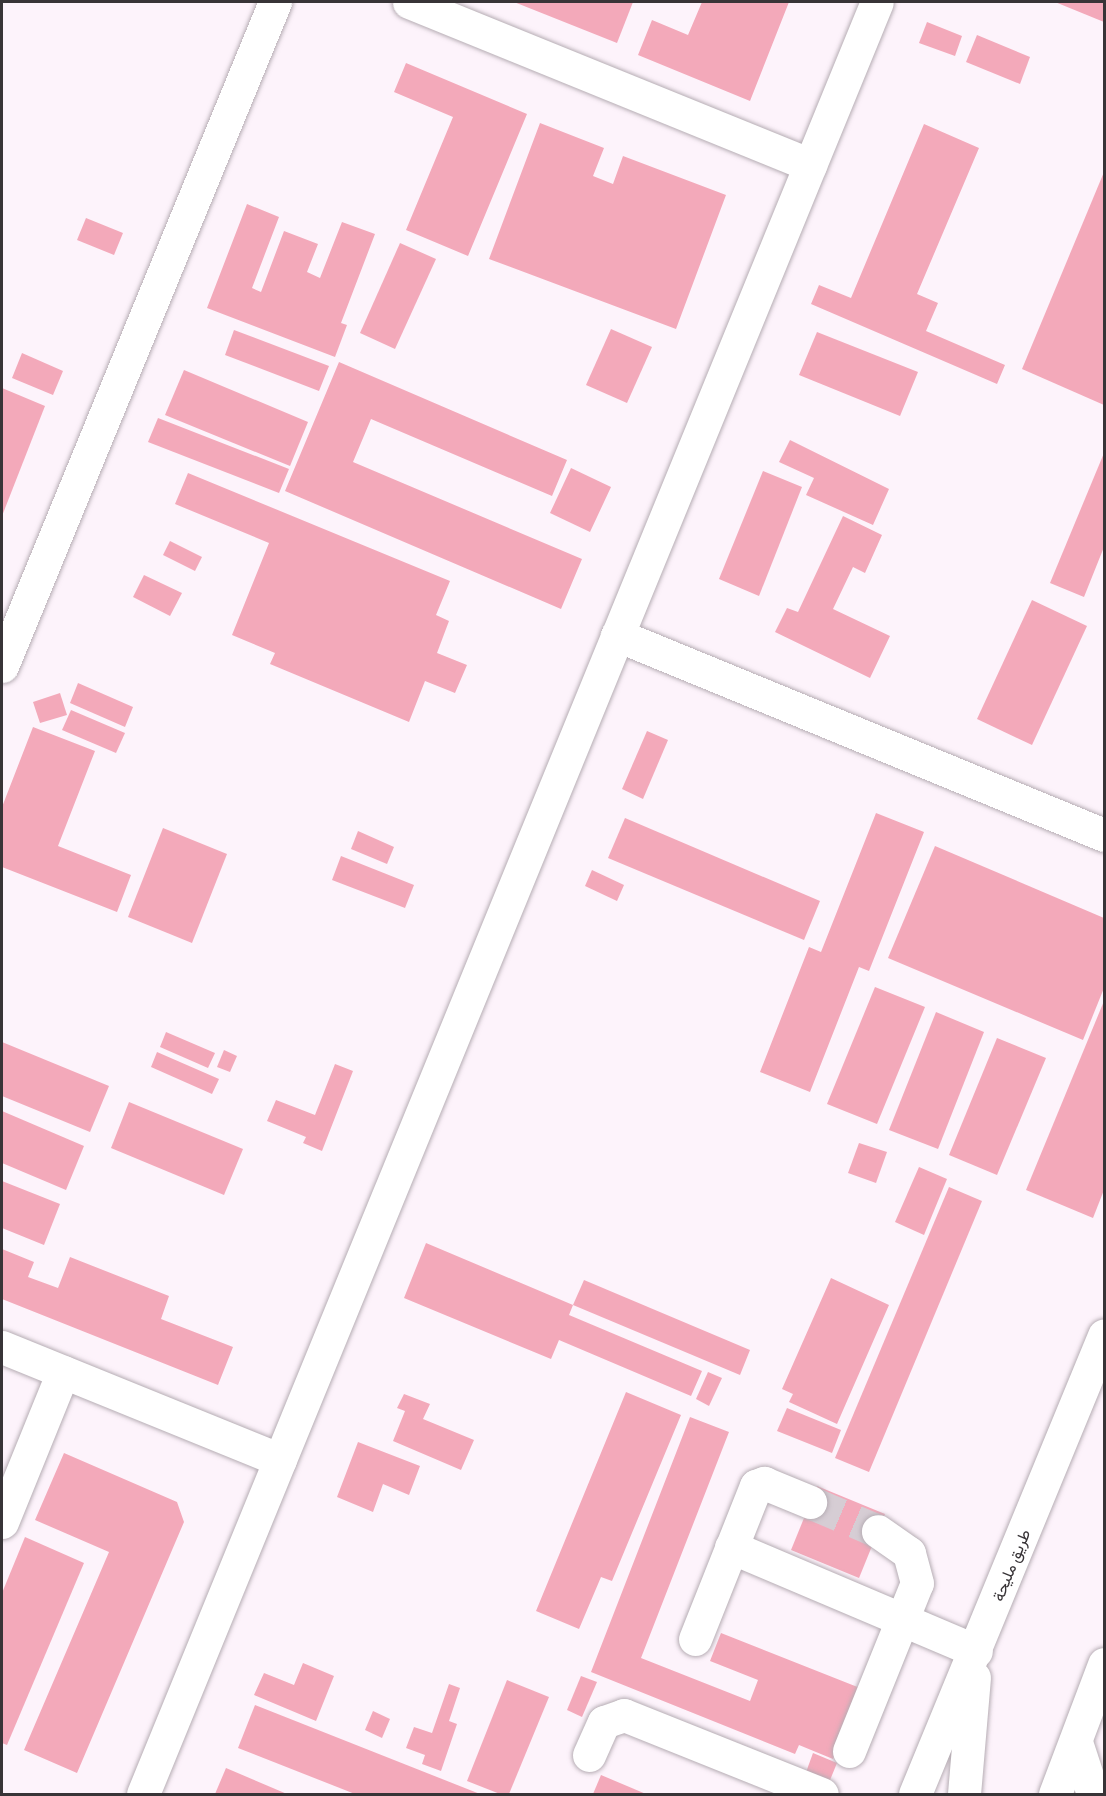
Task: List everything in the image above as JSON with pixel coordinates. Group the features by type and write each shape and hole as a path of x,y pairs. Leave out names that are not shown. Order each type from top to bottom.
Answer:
{"street":[{"path":"2,666 275,2"},
{"path":"409,2 810,165"},
{"path":"143,1794 877,2"},
{"path":"617,635 1104,835"},
{"name":"طريق مليحة","path":"915,1794 976,1651 1104,1335"},
{"path":"2,1347 280,1461"},
{"path":"2,1522 63,1372"},
{"path":"695,1639 731,1547 759,1484 810,1502"},
{"path":"849,1751 905,1619 917,1583 916,1567 899,1542 878,1531"},
{"path":"731,1547 976,1651 964,1794"},
{"path":"1055,1794 1104,1665"},
{"path":"589,1755 604,1722 624,1715 822,1794"},
{"path":"1076,1742 1093,1794"}],"building":[{"path":"514,2 633,2 617,43"},
{"path":"702,2 789,2 750,101 638,55 652,20 688,35"},
{"path":"1055,2 1104,2 1104,22"},
{"path":"927,22 962,36 955,56 919,43"},
{"path":"977,35 1030,57 1020,84 966,62"},
{"path":"406,63 527,114 468,256 406,230 453,117 394,92"},
{"path":"540,123 604,148 593,176 613,184 623,156 726,195 676,329 489,259"},
{"path":"924,124 979,148 917,294 938,303 926,331 1005,365 997,384 811,304 819,285 851,298"},
{"path":"1104,172 1104,405 1022,369"},
{"path":"247,204 279,217 252,288 261,292 284,231 318,244 307,272 320,278 342,222 375,234 341,323 347,325 335,357 207,308"},
{"path":"86,218 123,233 114,255 77,240"},
{"path":"400,243 436,259 395,349 360,333"},
{"path":"611,329 652,347 627,403 586,385"},
{"path":"234,330 329,366 319,391 225,355"},
{"path":"817,332 918,372 900,416 799,375"},
{"path":"22,353 63,371 53,395 12,378"},
{"path":"339,362 567,460 552,496 371,419 353,462 582,559 561,609 285,491"},
{"path":"184,370 308,422 290,466 165,415"},
{"path":"2,388 45,406 2,516"},
{"path":"158,418 289,469 279,493 148,442"},
{"path":"790,440 889,489 873,525 806,495 814,478 779,462"},
{"path":"1104,453 1104,547 1084,597 1050,583"},
{"path":"571,468 611,487 590,532 550,513"},
{"path":"763,471 802,487 759,596 719,579"},
{"path":"188,473 450,581 436,615 449,621 437,653 467,665 455,693 425,681 409,722 270,664 275,653 232,635 269,543 175,504"},
{"path":"843,516 882,535 865,573 853,567 833,609 890,636 870,678 775,632 787,608 798,612"},
{"path":"170,541 202,557 195,571 163,555"},
{"path":"144,575 182,593 170,616 133,597"},
{"path":"1032,600 1087,626 1032,745 977,719"},
{"path":"78,683 133,707 125,727 70,703"},
{"path":"60,693 67,715 40,723 33,702"},
{"path":"71,710 125,733 116,753 62,730"},
{"path":"33,727 95,751 58,846 131,875 117,912 2,867 2,807"},
{"path":"647,731 668,740 643,799 622,789"},
{"path":"876,813 924,832 869,971 859,967 810,1092 760,1072 809,947 821,952"},
{"path":"625,818 820,901 804,940 608,858"},
{"path":"163,828 227,854 192,943 128,917"},
{"path":"358,831 394,847 387,864 351,849"},
{"path":"935,846 1104,918 1104,988 1083,1040 888,958"},
{"path":"341,856 414,885 405,908 332,880"},
{"path":"592,870 624,885 617,901 585,886"},
{"path":"875,987 925,1007 877,1124 827,1104"},
{"path":"1104,1001 1104,1190 1093,1218 1026,1190"},
{"path":"936,1012 984,1032 938,1149 889,1130"},
{"path":"166,1032 215,1053 208,1068 160,1047"},
{"path":"997,1038 1046,1058 997,1175 949,1155"},
{"path":"2,1042 109,1086 90,1132 2,1096"},
{"path":"224,1050 237,1056 230,1072 217,1067"},
{"path":"157,1052 219,1079 212,1094 151,1067"},
{"path":"335,1064 353,1071 322,1151 303,1143 306,1137 267,1121 276,1100 315,1115"},
{"path":"129,1102 243,1149 224,1195 111,1148"},
{"path":"2,1111 84,1146 66,1190 2,1163"},
{"path":"859,1143 887,1152 876,1183 848,1173"},
{"path":"919,1167 947,1179 924,1235 895,1222"},
{"path":"2,1181 60,1204 44,1245 2,1228"},
{"path":"949,1187 982,1201 869,1472 835,1458"},
{"path":"426,1243 573,1305 569,1315 702,1371 691,1396 559,1340 551,1359 404,1298"},
{"path":"2,1249 34,1262 28,1277 58,1288 70,1257 169,1296 161,1319 233,1347 218,1385 2,1299"},
{"path":"831,1278 889,1305 837,1424 789,1402 793,1394 782,1389"},
{"path":"584,1280 750,1350 740,1375 573,1305"},
{"path":"708,1372 722,1378 709,1406 696,1399"},
{"path":"626,1392 681,1415 612,1581 601,1577 579,1629 536,1611"},
{"path":"404,1394 430,1404 423,1419 474,1440 461,1470 393,1441 405,1411 397,1408"},
{"path":"787,1408 841,1430 832,1453 777,1431"},
{"path":"690,1417 729,1432 641,1658 750,1701 758,1680 710,1661 721,1633 860,1688 833,1759 799,1745 795,1754 591,1672"},
{"path":"358,1442 420,1466 409,1495 383,1484 373,1512 337,1497"},
{"path":"64,1453 177,1502 184,1522 77,1773 24,1750 109,1552 35,1520"},
{"path":"817,1486 885,1514 859,1578 791,1550"},
{"path":"25,1537 84,1563 7,1745 2,1743 2,1593"},
{"path":"303,1663 334,1676 316,1721 254,1695 264,1673 294,1685"},
{"path":"581,1676 597,1682 582,1717 567,1710"},
{"path":"507,1680 549,1697 509,1794 500,1794 467,1781"},
{"path":"449,1684 460,1688 449,1721 457,1724 441,1771 422,1764 425,1755 406,1748 414,1727 432,1733"},
{"path":"255,1705 480,1794 355,1794 238,1748"},
{"path":"373,1711 390,1719 382,1738 365,1730"},
{"path":"813,1753 837,1763 828,1785 805,1775"},
{"path":"226,1768 287,1794 215,1794"},
{"path":"601,1775 646,1794 593,1794"}],"tunnel":[{"path":"810,1502 878,1531"}]}
